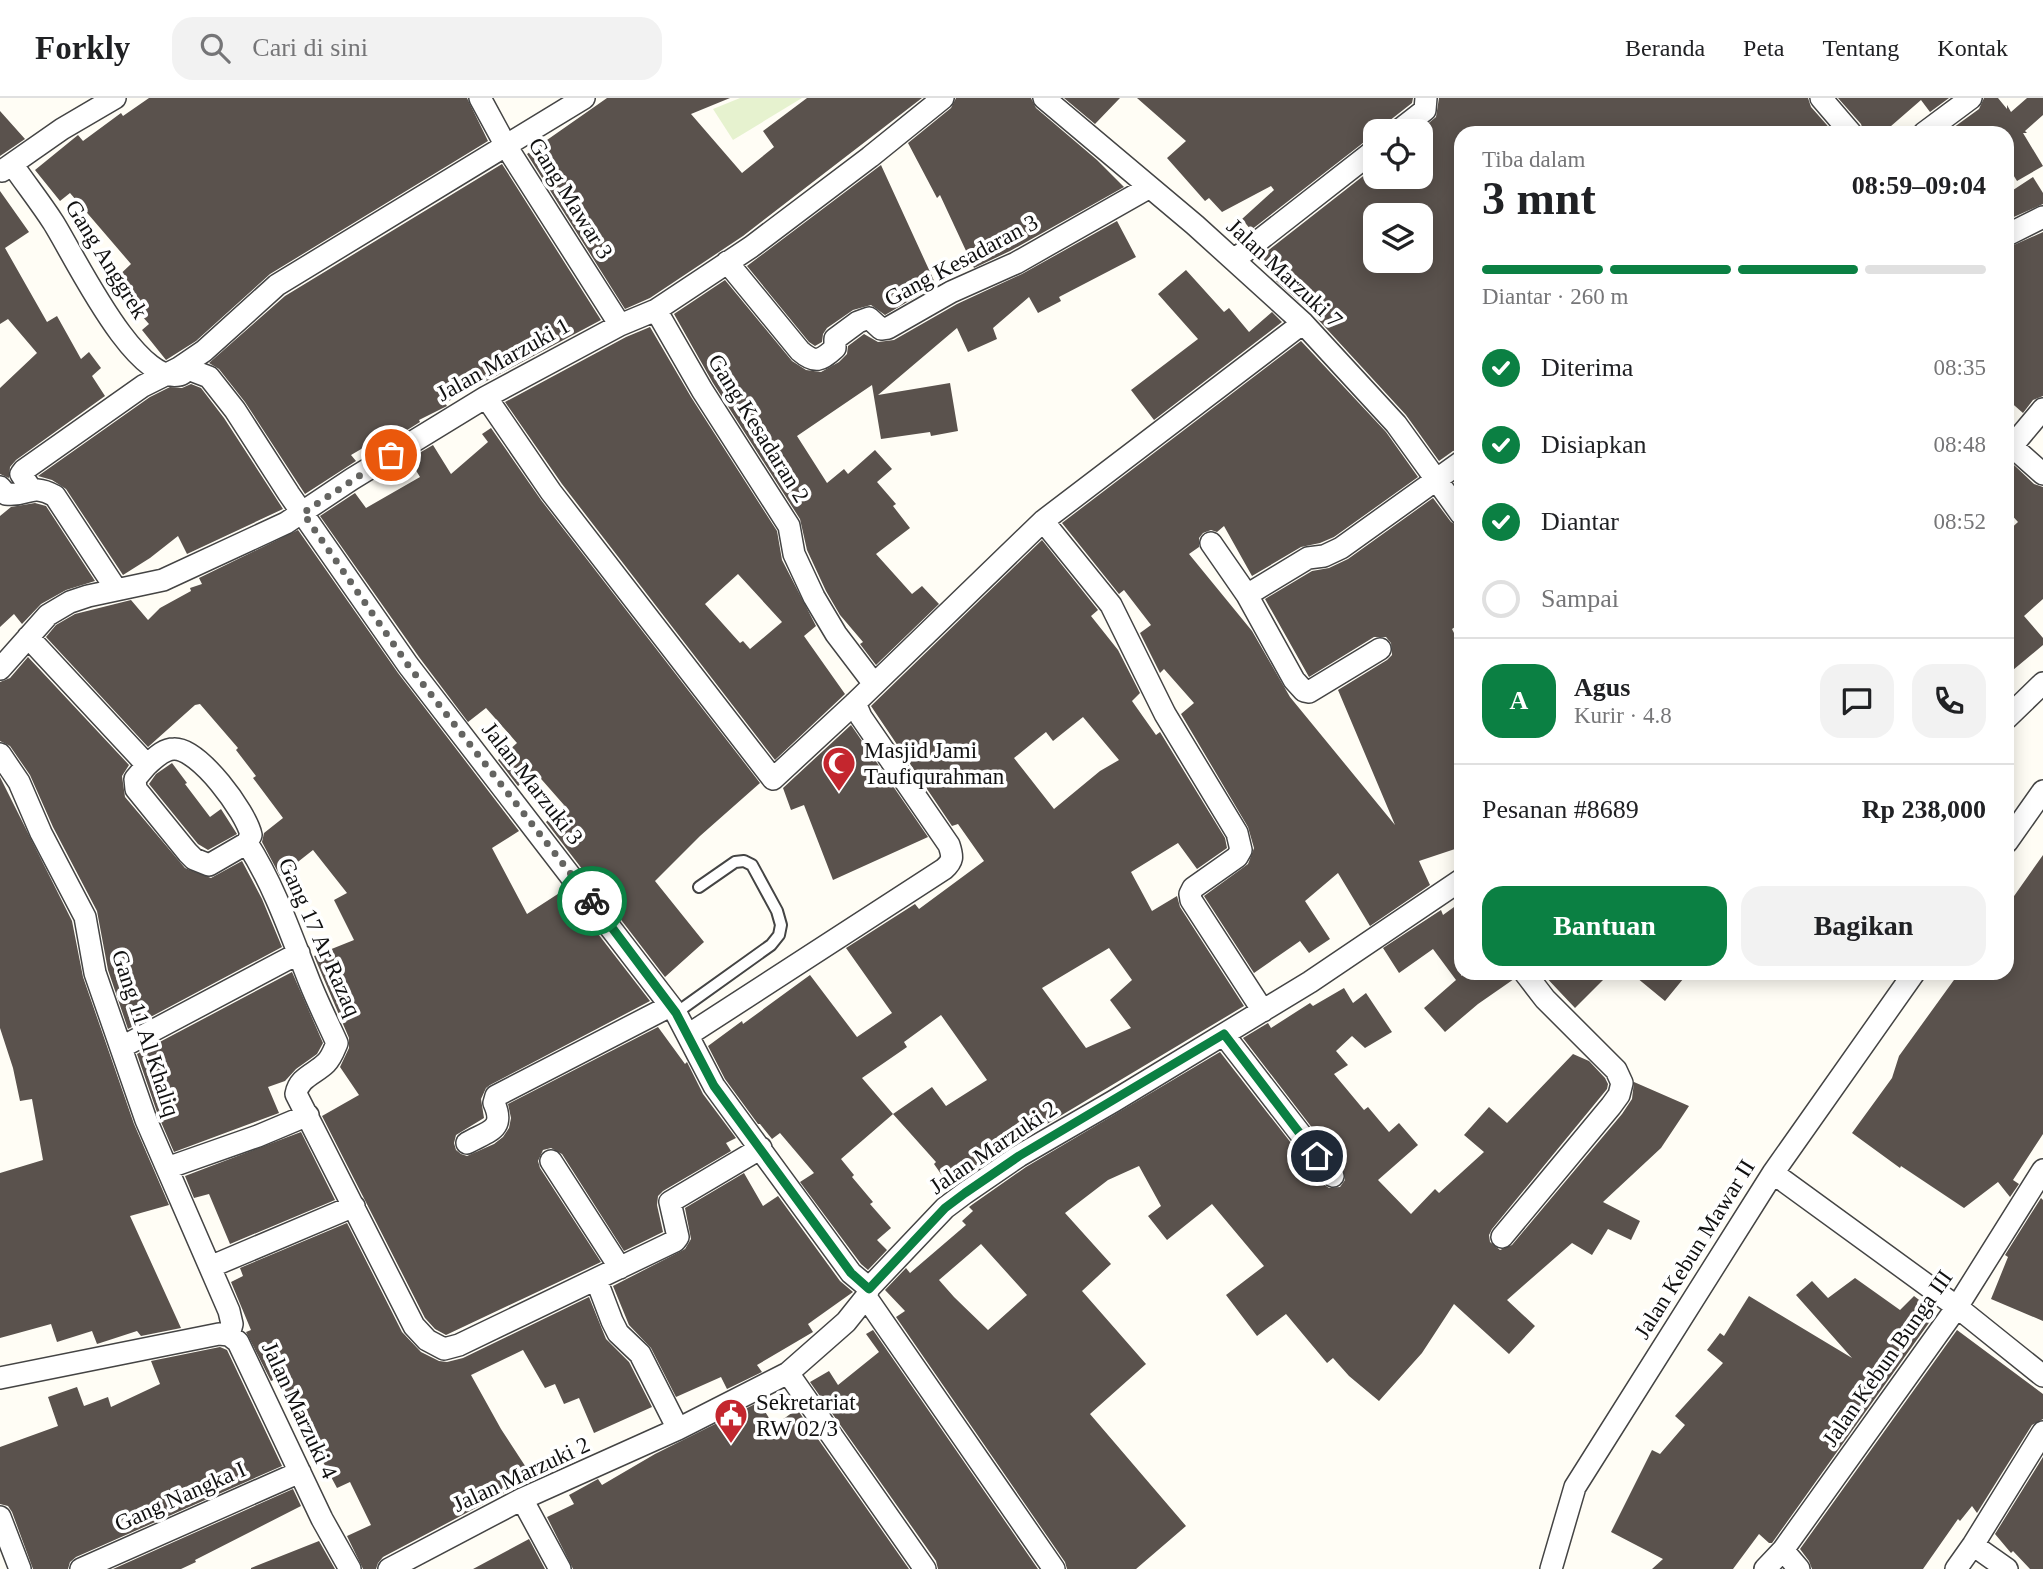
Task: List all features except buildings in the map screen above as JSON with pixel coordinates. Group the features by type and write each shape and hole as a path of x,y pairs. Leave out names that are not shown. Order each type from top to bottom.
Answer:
{"street":[{"name":"Gang Mawar 3","path":"480,98 506,146 620,325"},
{"path":"31,489 23,481 21,474 24,470 143,386 204,351 277,285 584,98"},
{"name":"Jalan Marzuki 1","path":"0,669 48,615 70,602 163,580 254,539 303,513 363,472 491,403 620,325 656,310 727,262 870,157 943,98"},
{"name":"Jalan Marzuki 7","path":"1044,98 1234,260 1303,323 1396,424 1454,505"},
{"path":"1413,119 1425,110 1426,98"},
{"path":"1821,98 1845,126"},
{"path":"1933,126 1971,98"},
{"path":"6,168 110,99"},
{"path":"1234,260 1363,159"},
{"name":"Gang Anggrek","path":"6,168 53,221 112,324 148,364 165,374"},
{"name":"Gang Kesadaran 3","path":"727,262 800,351 810,359 818,360 835,348 833,341 837,337 859,322 869,318 881,329 888,328 951,292 1016,263 1148,188"},
{"path":"2014,232 2043,217"},
{"name":"Gang Kesadaran 2","path":"656,310 702,390 789,526 794,554 814,597 836,634 874,684"},
{"path":"491,403 576,525 773,779 1042,521 1303,323"},
{"name":"Jalan Marzuki 3","path":"165,374 179,376 188,369 209,377 235,410 408,665 673,1009 714,1086 868,1293 1054,1569"},
{"path":"2014,439 2043,409"},
{"path":"2014,448 2043,474"},
{"path":"1247,595 1308,558 1324,556 1341,548 1454,467"},
{"path":"0,487 6,494 16,495 31,489 44,490 55,496 116,589"},
{"path":"1042,521 1111,605 1165,714 1237,833 1241,850 1237,857 1193,888 1190,894 1191,900 1263,1011"},
{"path":"1211,543 1247,595 1294,680 1304,691 1309,692 1380,649"},
{"path":"28,638 147,765 158,755 174,749 190,752 199,759 211,771 245,820 251,835 247,843"},
{"path":"2014,711 2043,683"},
{"path":"688,1035 951,862 953,855 949,845 861,717 855,703"},
{"name":"Gang 11 Al Khaliq","path":"0,754 19,782 41,834 78,900 89,932 95,973 146,1120 229,1311 232,1324 229,1335"},
{"name":"Gang 17 Ar Razaq","path":"147,765 135,779 136,789 194,859 209,865 214,864 247,843 270,881 337,1043 324,1065 303,1079 296,1094 414,1326 427,1340 444,1349 450,1349 596,1279"},
{"path":"2014,832 2043,791"},
{"name":"Jalan Marzuki 2","path":"389,1569 522,1499 678,1429 788,1373 846,1322 868,1293 945,1208 965,1193 1019,1156 1263,1011 1454,888"},
{"path":"122,1047 299,953"},
{"path":"1503,1237 1611,1106 1619,1095 1622,1083 1616,1070 1545,999 1530,980"},
{"name":"Jalan Kebun Mawar II","path":"1551,1569 1575,1487 1773,1173 1909,980"},
{"path":"467,1143 499,1121 494,1104 496,1096 673,1009"},
{"path":"1224,1034 1333,1176"},
{"path":"167,1168 308,1115"},
{"path":"678,1429 640,1354 618,1333 611,1321 596,1279 677,1239 669,1205 675,1197 761,1148"},
{"path":"551,1161 620,1268"},
{"name":"Jalan Kebun Bunga III","path":"1765,1569 1783,1550 1957,1307 2043,1170"},
{"path":"1773,1173 1957,1307 2043,1376"},
{"path":"210,1267 354,1206"},
{"name":"Jalan Marzuki 4","path":"0,1378 219,1334 229,1335 238,1342 350,1569"},
{"path":"788,1373 925,1569"},
{"path":"1956,1569 2043,1432"},
{"name":"Gang Nangka I","path":"81,1569 300,1472"},
{"path":"522,1499 560,1569"},
{"path":"0,1517 20,1569"},
{"path":"1973,1545 2007,1569"},
{"path":"1783,1550 1799,1569"}],"lane":[{"path":"673,1009 771,945 779,935 781,925 777,911 752,865 744,861 735,862 699,887"}],"green space":[{"path":"740,98 802,98 733,140 713,109"}],"way so far":[{"path":"391,455 303,513 408,665 592,901"}],"place":[{"name":"Masjid Jami Taufiqurahman","path":"839,793"},
{"name":"Sekretariat RW 02/3","path":"731,1445"}],"route":[{"path":"592,901 676,1013 714,1086 851,1273 869,1289 917,1236 945,1208 965,1193 1019,1156 1224,1034 1317,1156"}]}
